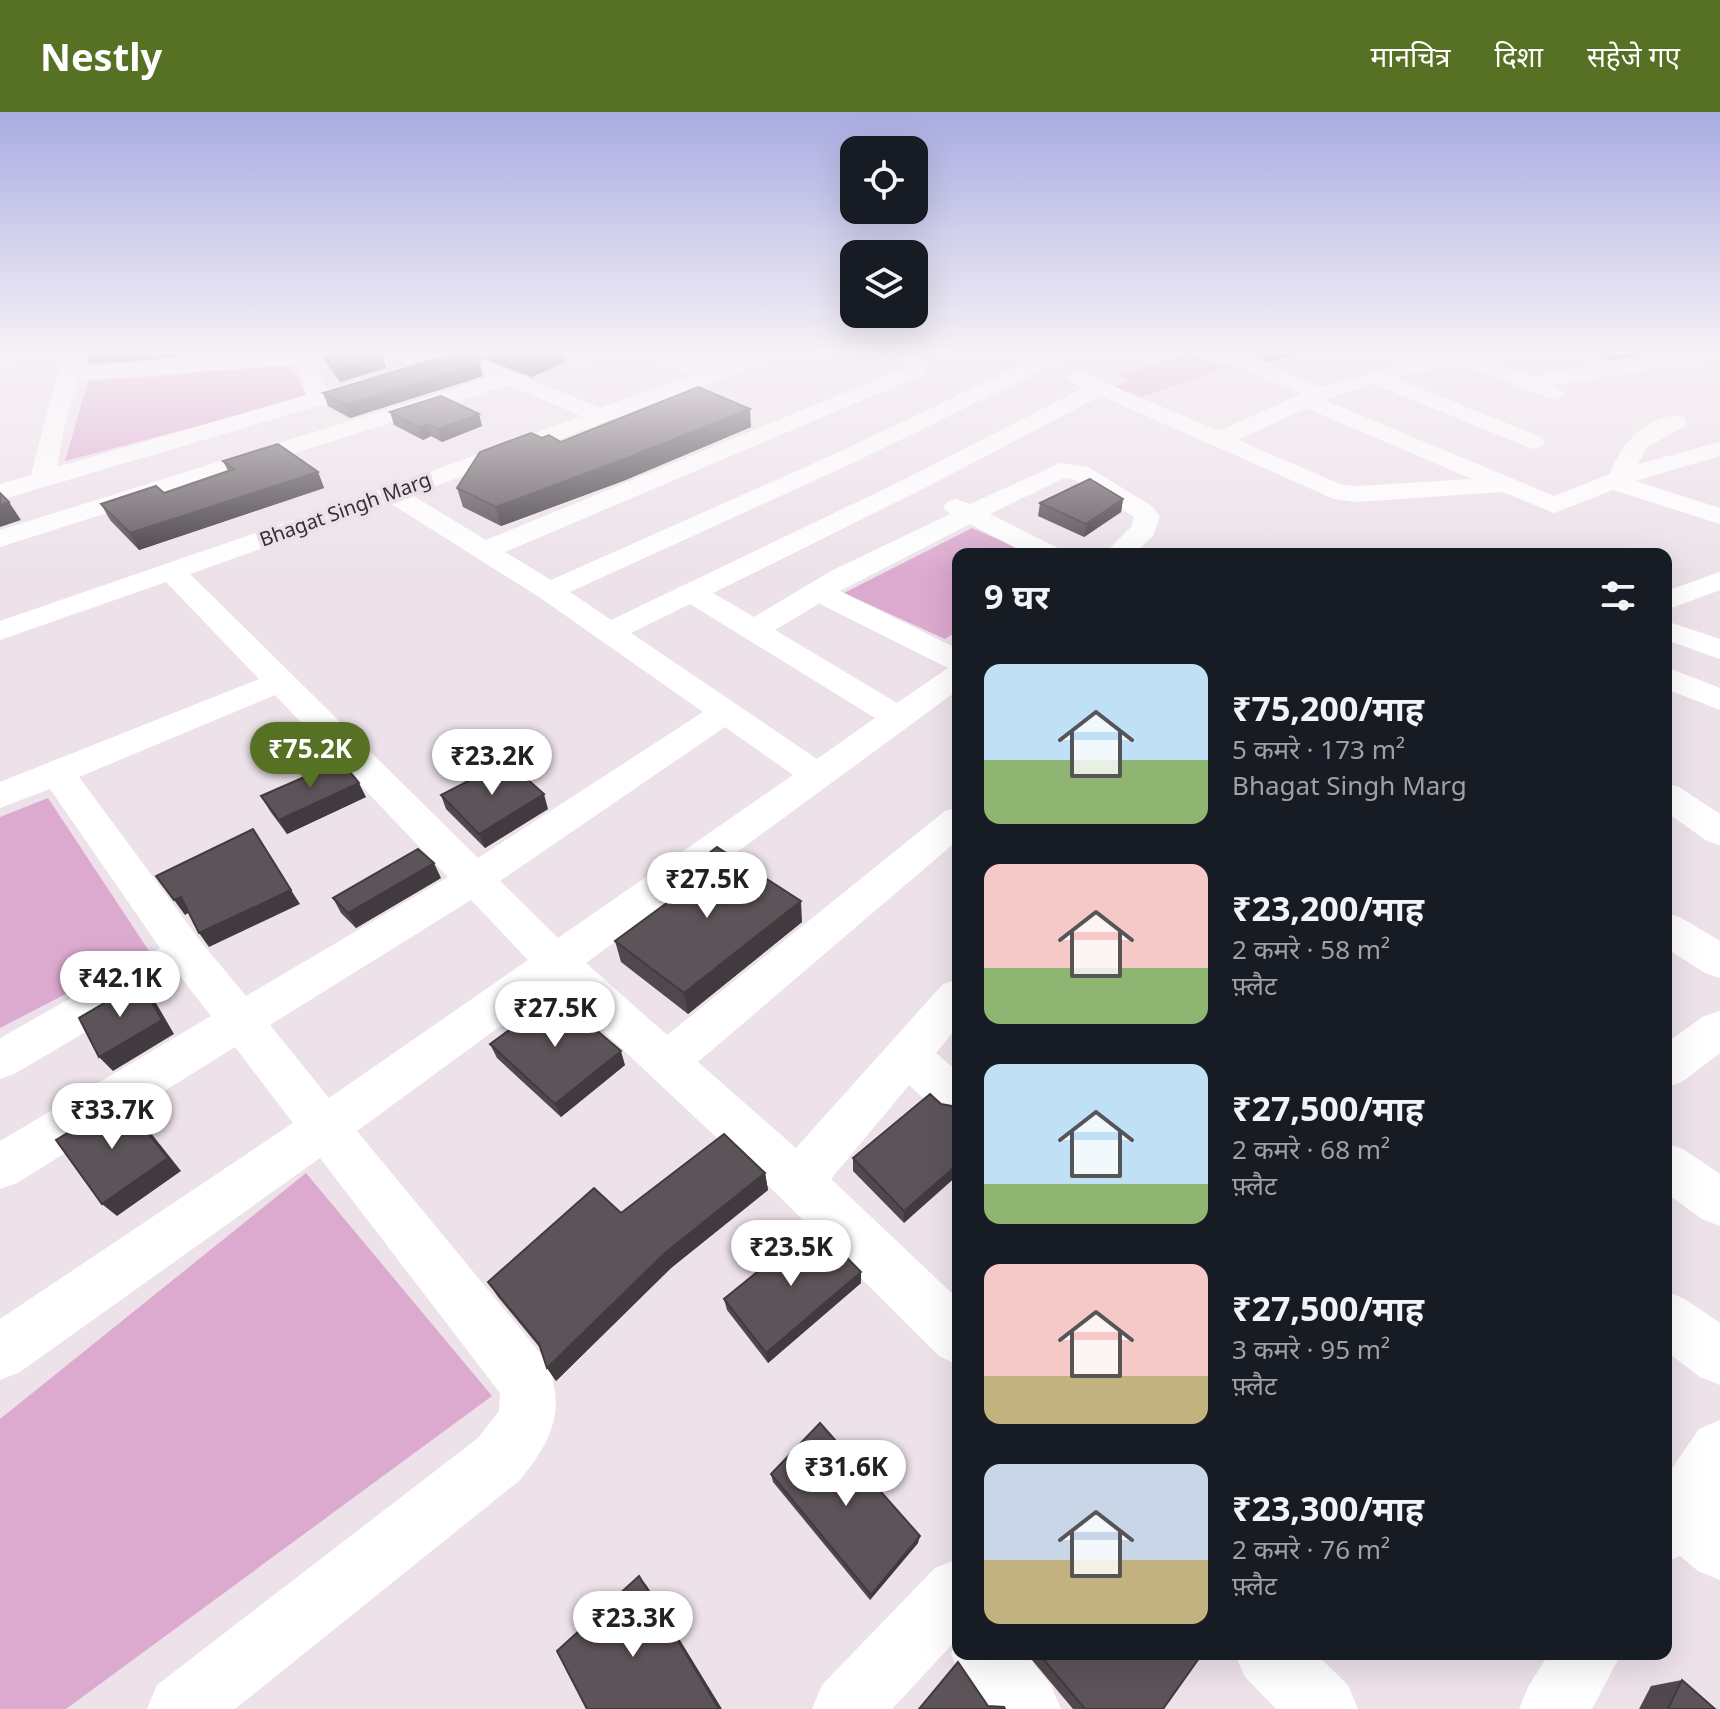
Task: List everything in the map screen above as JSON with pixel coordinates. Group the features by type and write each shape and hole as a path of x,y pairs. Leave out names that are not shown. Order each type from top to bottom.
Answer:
{"street":[{"path":"43,479 54,425"},
{"path":"0,492 233,425"},
{"path":"0,539 362,425"},
{"name":"Bhagat Singh Marg","path":"0,631 392,494 573,425"},
{"path":"484,551 787,425"},
{"path":"549,591 915,425"},
{"path":"609,632 910,486 1029,425"},
{"path":"1185,425 1334,491 1356,494 1503,485"},
{"path":"1219,440 1252,425"},
{"path":"1372,425 1547,504 1559,505 1616,480 1720,444"},
{"path":"1486,425 1533,442"},
{"path":"1616,480 1628,453 1647,434 1670,425"},
{"path":"847,457 1036,548"},
{"path":"753,630 841,577 973,515 1052,472 1079,472 1143,511 1147,517 1144,530 1124,548"},
{"path":"1616,480 1720,516"},
{"path":"392,494 549,591 818,776"},
{"path":"171,571 555,961 798,1181 952,1331"},
{"path":"1672,599 1713,588"},
{"path":"824,589 832,599 952,658"},
{"path":"691,592 898,718"},
{"path":"1672,632 1720,650"},
{"path":"0,1352 324,1128 952,679"},
{"path":"1672,680 1720,700"},
{"path":"0,796 282,681"},
{"path":"0,1167 475,879 725,712"},
{"path":"58,774 186,953 526,1380 532,1403 519,1434 499,1459 181,1709"},
{"path":"1672,799 1720,832"},
{"path":"667,1062 952,825"},
{"path":"1672,932 1720,962"},
{"path":"0,1060 186,953"},
{"path":"798,1181 952,1003"},
{"path":"1672,1064 1720,1029"},
{"path":"907,1055 952,1095"},
{"path":"1672,1169 1720,1202"},
{"path":"1672,1322 1720,1357"},
{"path":"1688,1531 1720,1450"},
{"path":"846,1709 952,1625"},
{"path":"992,1660 1027,1709"},
{"path":"1274,1660 1324,1709"},
{"path":"1553,1709 1584,1660"}],"shaded area":[{"path":"75,425 203,425 65,461"},
{"path":"972,528 1017,548 952,548 952,635 945,639 844,593"},
{"path":"48,798 149,951 0,1028 0,817"},
{"path":"306,1173 492,1396 66,1709 0,1709 0,1419"}],"building":[{"path":"429,425 450,425 438,429"},
{"path":"605,425 711,425 496,507 457,488 480,452 531,433 542,438 549,435 561,442"},
{"path":"278,444 318,472 130,533 101,504 156,486 164,493 234,469 223,461"},
{"path":"1090,479 1123,499 1086,524 1040,503"},
{"path":"0,493 9,502 0,505"},
{"path":"341,761 359,783 279,820 261,796"},
{"path":"507,761 544,794 479,834 441,795"},
{"path":"253,829 291,890 199,933 181,897 174,900 156,876"},
{"path":"717,847 801,901 684,993 615,941 683,891 671,882"},
{"path":"418,849 434,863 348,913 333,898"},
{"path":"140,982 162,1020 99,1057 79,1018"},
{"path":"556,996 621,1051 555,1104 490,1044"},
{"path":"930,1094 941,1104 952,1106 952,1169 904,1211 853,1158"},
{"path":"121,1100 168,1158 102,1204 56,1140"},
{"path":"724,1134 765,1173 665,1253 547,1368 539,1344 488,1282 594,1188 621,1213"},
{"path":"815,1225 861,1272 766,1353 724,1299"},
{"path":"820,1423 920,1536 871,1595 771,1474"},
{"path":"639,1576 719,1709 587,1709 557,1651"},
{"path":"1044,1660 1198,1660 1163,1709 1085,1709"},
{"path":"958,1662 988,1706 1005,1709 919,1709"},
{"path":"1682,1680 1715,1709 1668,1709"}]}
